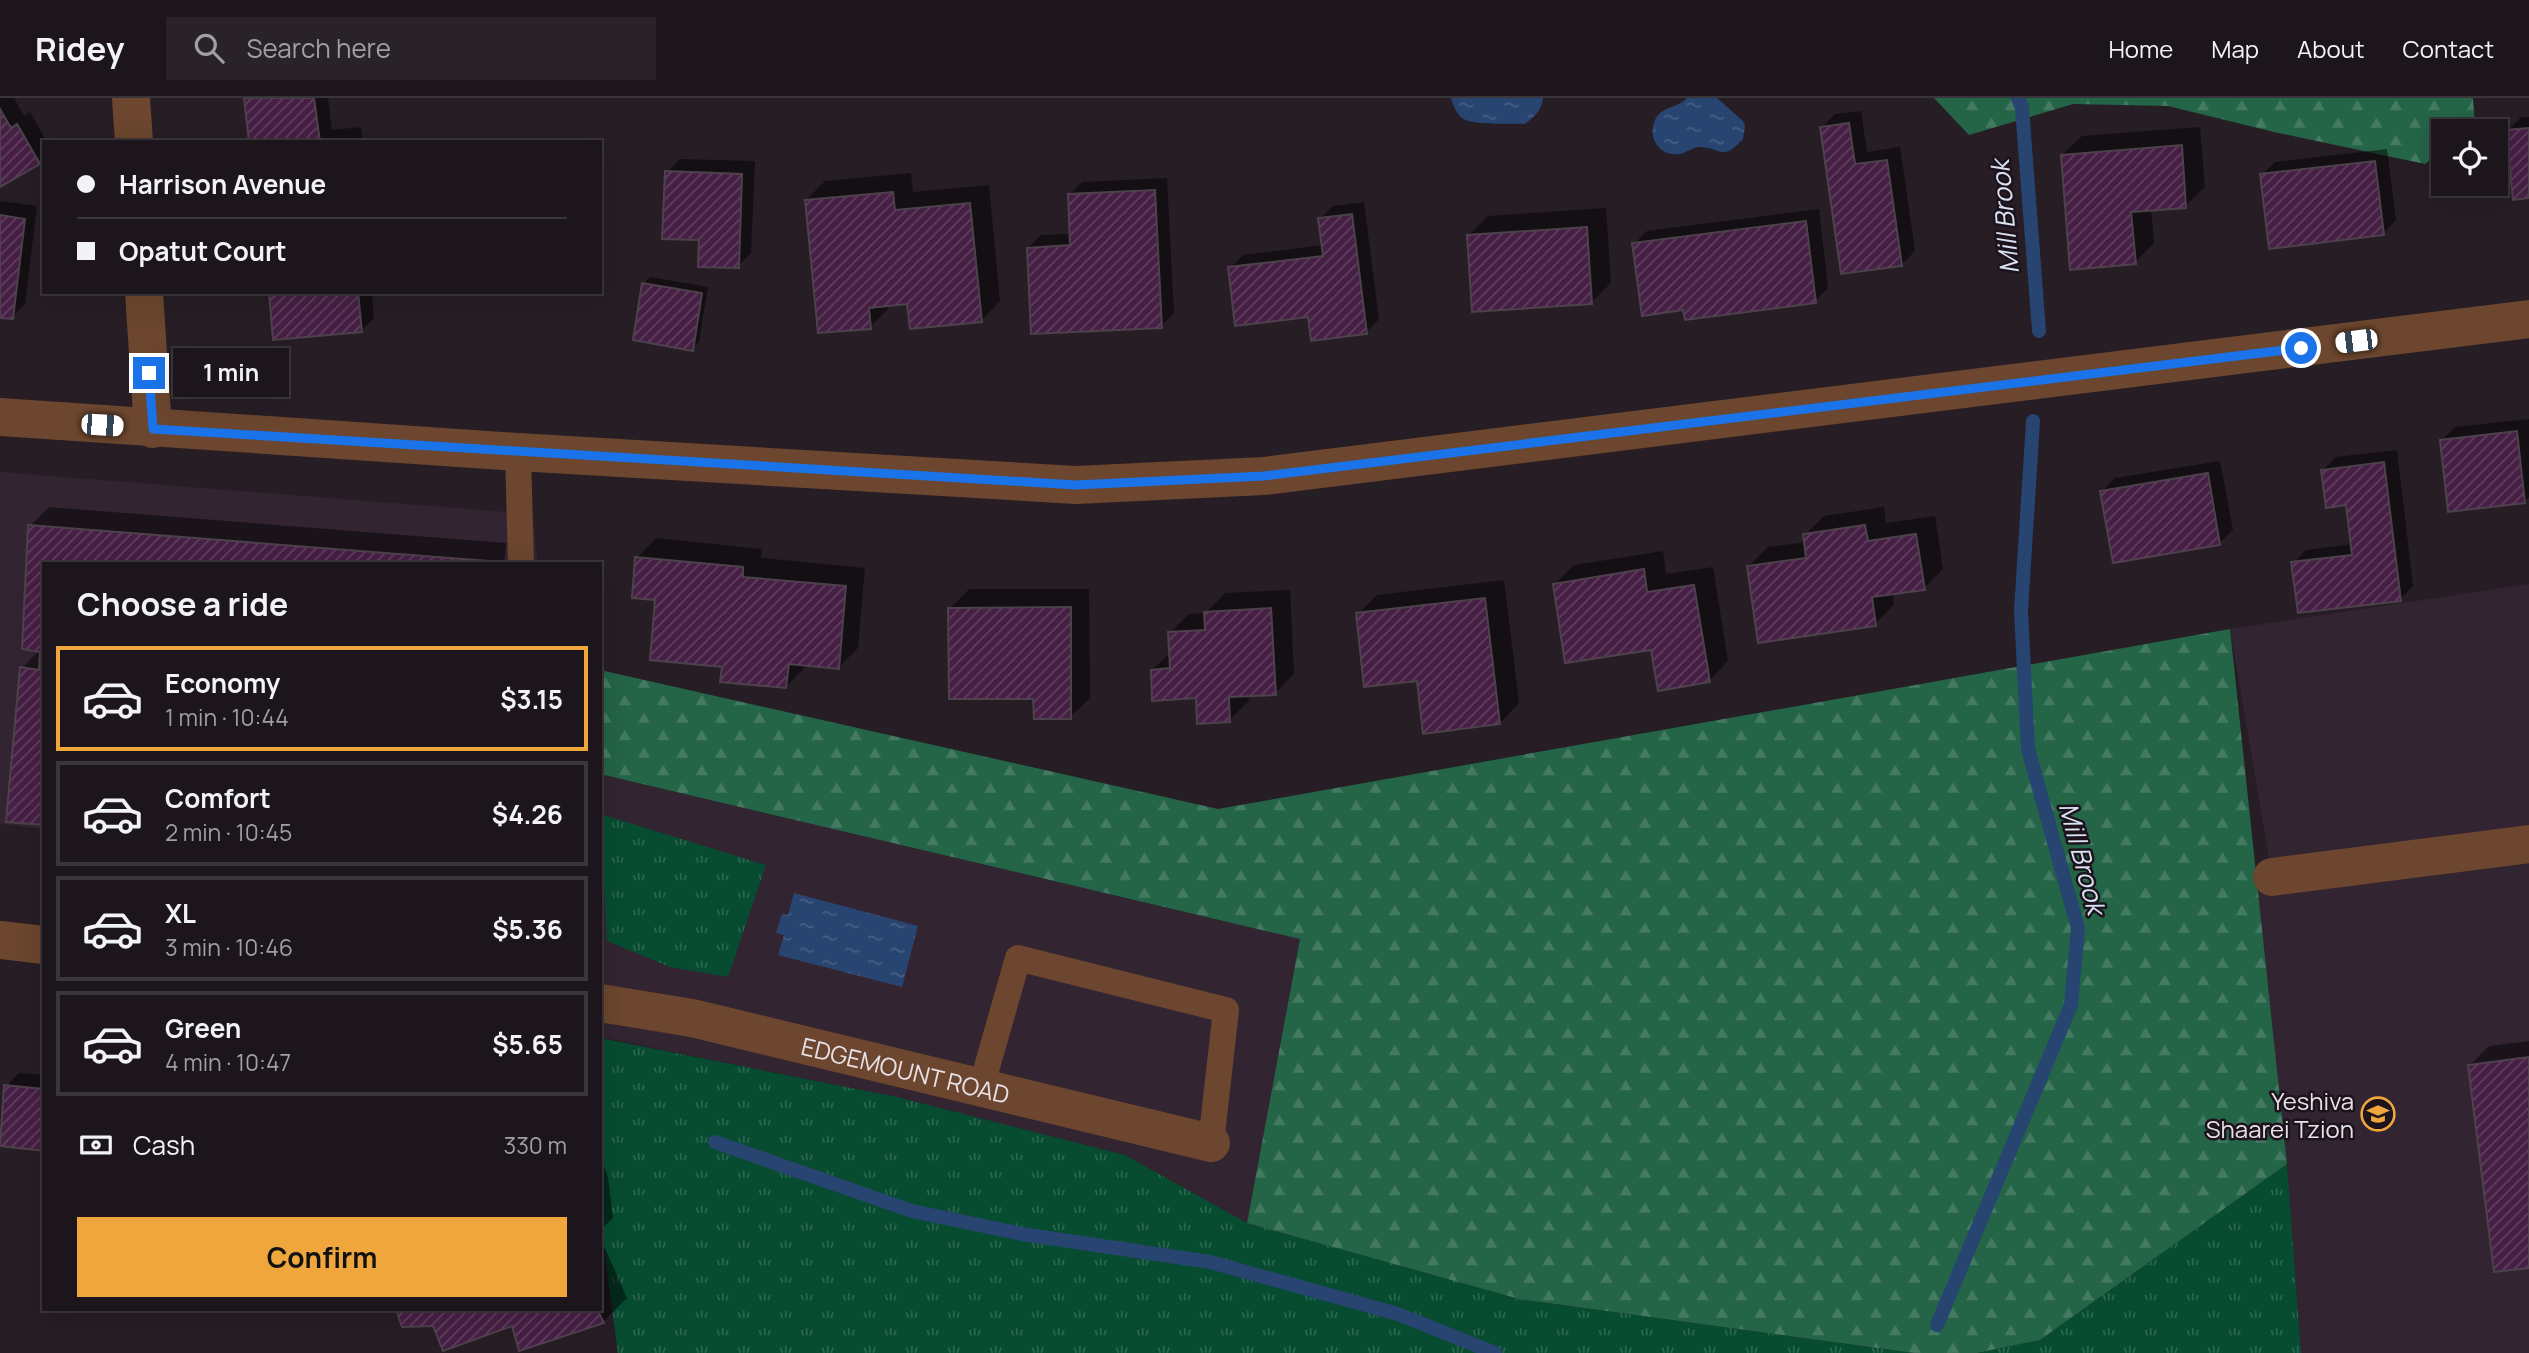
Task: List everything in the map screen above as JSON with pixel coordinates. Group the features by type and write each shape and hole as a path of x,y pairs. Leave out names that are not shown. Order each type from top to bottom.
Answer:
{"street":[{"path":"131,98 134,140"},
{"path":"144,294 153,429"},
{"path":"0,417 153,429 1076,485 1264,476 2529,319"},
{"path":"2272,877 2529,844"},
{"path":"0,940 42,945"},
{"name":"EDGEMOUNT ROAD","path":"602,1003 692,1018 1211,1143"}],"lane":[{"path":"517,452 522,562"},
{"path":"982,1088 1018,958 1226,1010 1211,1143"}],"shaded area":[{"path":"0,472 532,514 538,562 42,562 42,829 0,824"},
{"name":"Yeshiva Shaarei Tzion","path":"2529,584 2529,1057 2468,1065 2494,1272 2529,1268 2529,1353 2301,1353 2287,1164 2256,877 2272,876 2230,629"},
{"path":"602,774 1300,939 1247,1223 1125,1155 897,1097 602,1037"}],"green space":[{"path":"1934,98 2473,98 2474,119 2431,119 2431,159 2425,164 2168,106 2073,104 1969,135"},
{"path":"2230,629 2287,1164 2040,1340 1977,1353 1914,1353 1519,1299 1247,1223 1300,939 602,774 602,670 1218,809"},
{"path":"602,815 766,865 728,977 670,967 607,941"},
{"path":"602,1038 897,1097 1125,1155 1247,1223 1519,1299 1914,1353 618,1353 602,1233"},
{"path":"2287,1164 2301,1353 1977,1353 2040,1340"}],"water":[{"path":"1451,98 1543,98 1539,110 1525,124 1467,121 1458,114"},
{"path":"1687,98 1717,98 1743,121 1743,139 1726,152 1700,147 1672,154 1660,149 1653,132 1656,118"},
{"path":"794,893 918,926 902,987 778,955 784,935 776,933 782,914 788,915"}],"building":[{"path":"244,98 314,98 320,140 249,140"},
{"path":"0,109 11,128 17,124 40,164 0,187"},
{"path":"1849,123 1855,164 1887,160 1902,266 1841,274 1820,127"},
{"path":"2529,128 2529,198 2513,200 2508,130"},
{"path":"2182,145 2186,208 2131,212 2136,264 2070,270 2061,155"},
{"path":"2375,161 2384,235 2269,249 2260,174"},
{"path":"665,171 742,174 739,268 698,267 699,240 662,239"},
{"path":"1155,190 1162,328 1031,334 1027,248 1070,245 1068,194"},
{"path":"893,192 895,210 970,203 982,322 910,329 907,304 869,308 871,329 818,333 805,200"},
{"path":"1352,214 1367,334 1311,341 1308,317 1235,326 1228,267 1323,256 1318,218"},
{"path":"0,215 25,219 13,319 0,318"},
{"path":"1806,221 1816,303 1685,320 1683,310 1642,316 1632,243"},
{"path":"1587,227 1592,304 1472,312 1467,235"},
{"path":"642,283 702,293 693,351 633,340"},
{"path":"269,294 358,294 362,332 273,340"},
{"path":"2517,431 2525,503 2448,512 2440,440"},
{"path":"2384,462 2401,601 2298,613 2291,562 2352,555 2346,505 2326,508 2321,470"},
{"path":"2208,473 2220,545 2113,563 2100,491"},
{"path":"28,525 488,561 42,562 42,825 6,822 20,667 39,670 40,652 22,649"},
{"path":"1865,525 1868,541 1916,534 1925,590 1872,597 1876,626 1758,643 1747,566 1806,558 1803,534"},
{"path":"635,557 743,567 743,577 846,586 839,669 789,664 786,688 720,682 722,667 650,660 655,600 632,598"},
{"path":"1644,569 1647,592 1694,585 1710,682 1658,691 1651,650 1565,663 1553,584"},
{"path":"1485,598 1500,724 1423,734 1417,681 1364,687 1356,613"},
{"path":"1071,607 1071,719 1034,719 1033,699 949,699 948,608"},
{"path":"1271,608 1276,695 1229,697 1230,722 1197,724 1196,698 1152,701 1151,670 1170,668 1168,632 1205,630 1204,612"},
{"path":"2529,1057 2529,1268 2494,1272 2468,1065"},
{"path":"4,1085 42,1089 42,1151 0,1146"},
{"path":"397,1311 598,1311 604,1323 519,1351 512,1326 443,1351 433,1326 402,1327"}],"waterway":[{"name":"Mill Brook","path":"2018,98 2022,108 2039,331"},
{"name":"Mill Brook","path":"1937,1325 2071,1005 2078,928 2028,749 2021,611 2033,421"},
{"path":"715,1142 912,1211 1022,1234 1210,1262 1398,1314 1495,1353"}],"place":[{"name":"Yeshiva Shaarei Tzion","path":"2378,1114"}],"route":[{"path":"149,373 153,429 1076,485 1264,476 2301,348"}]}
